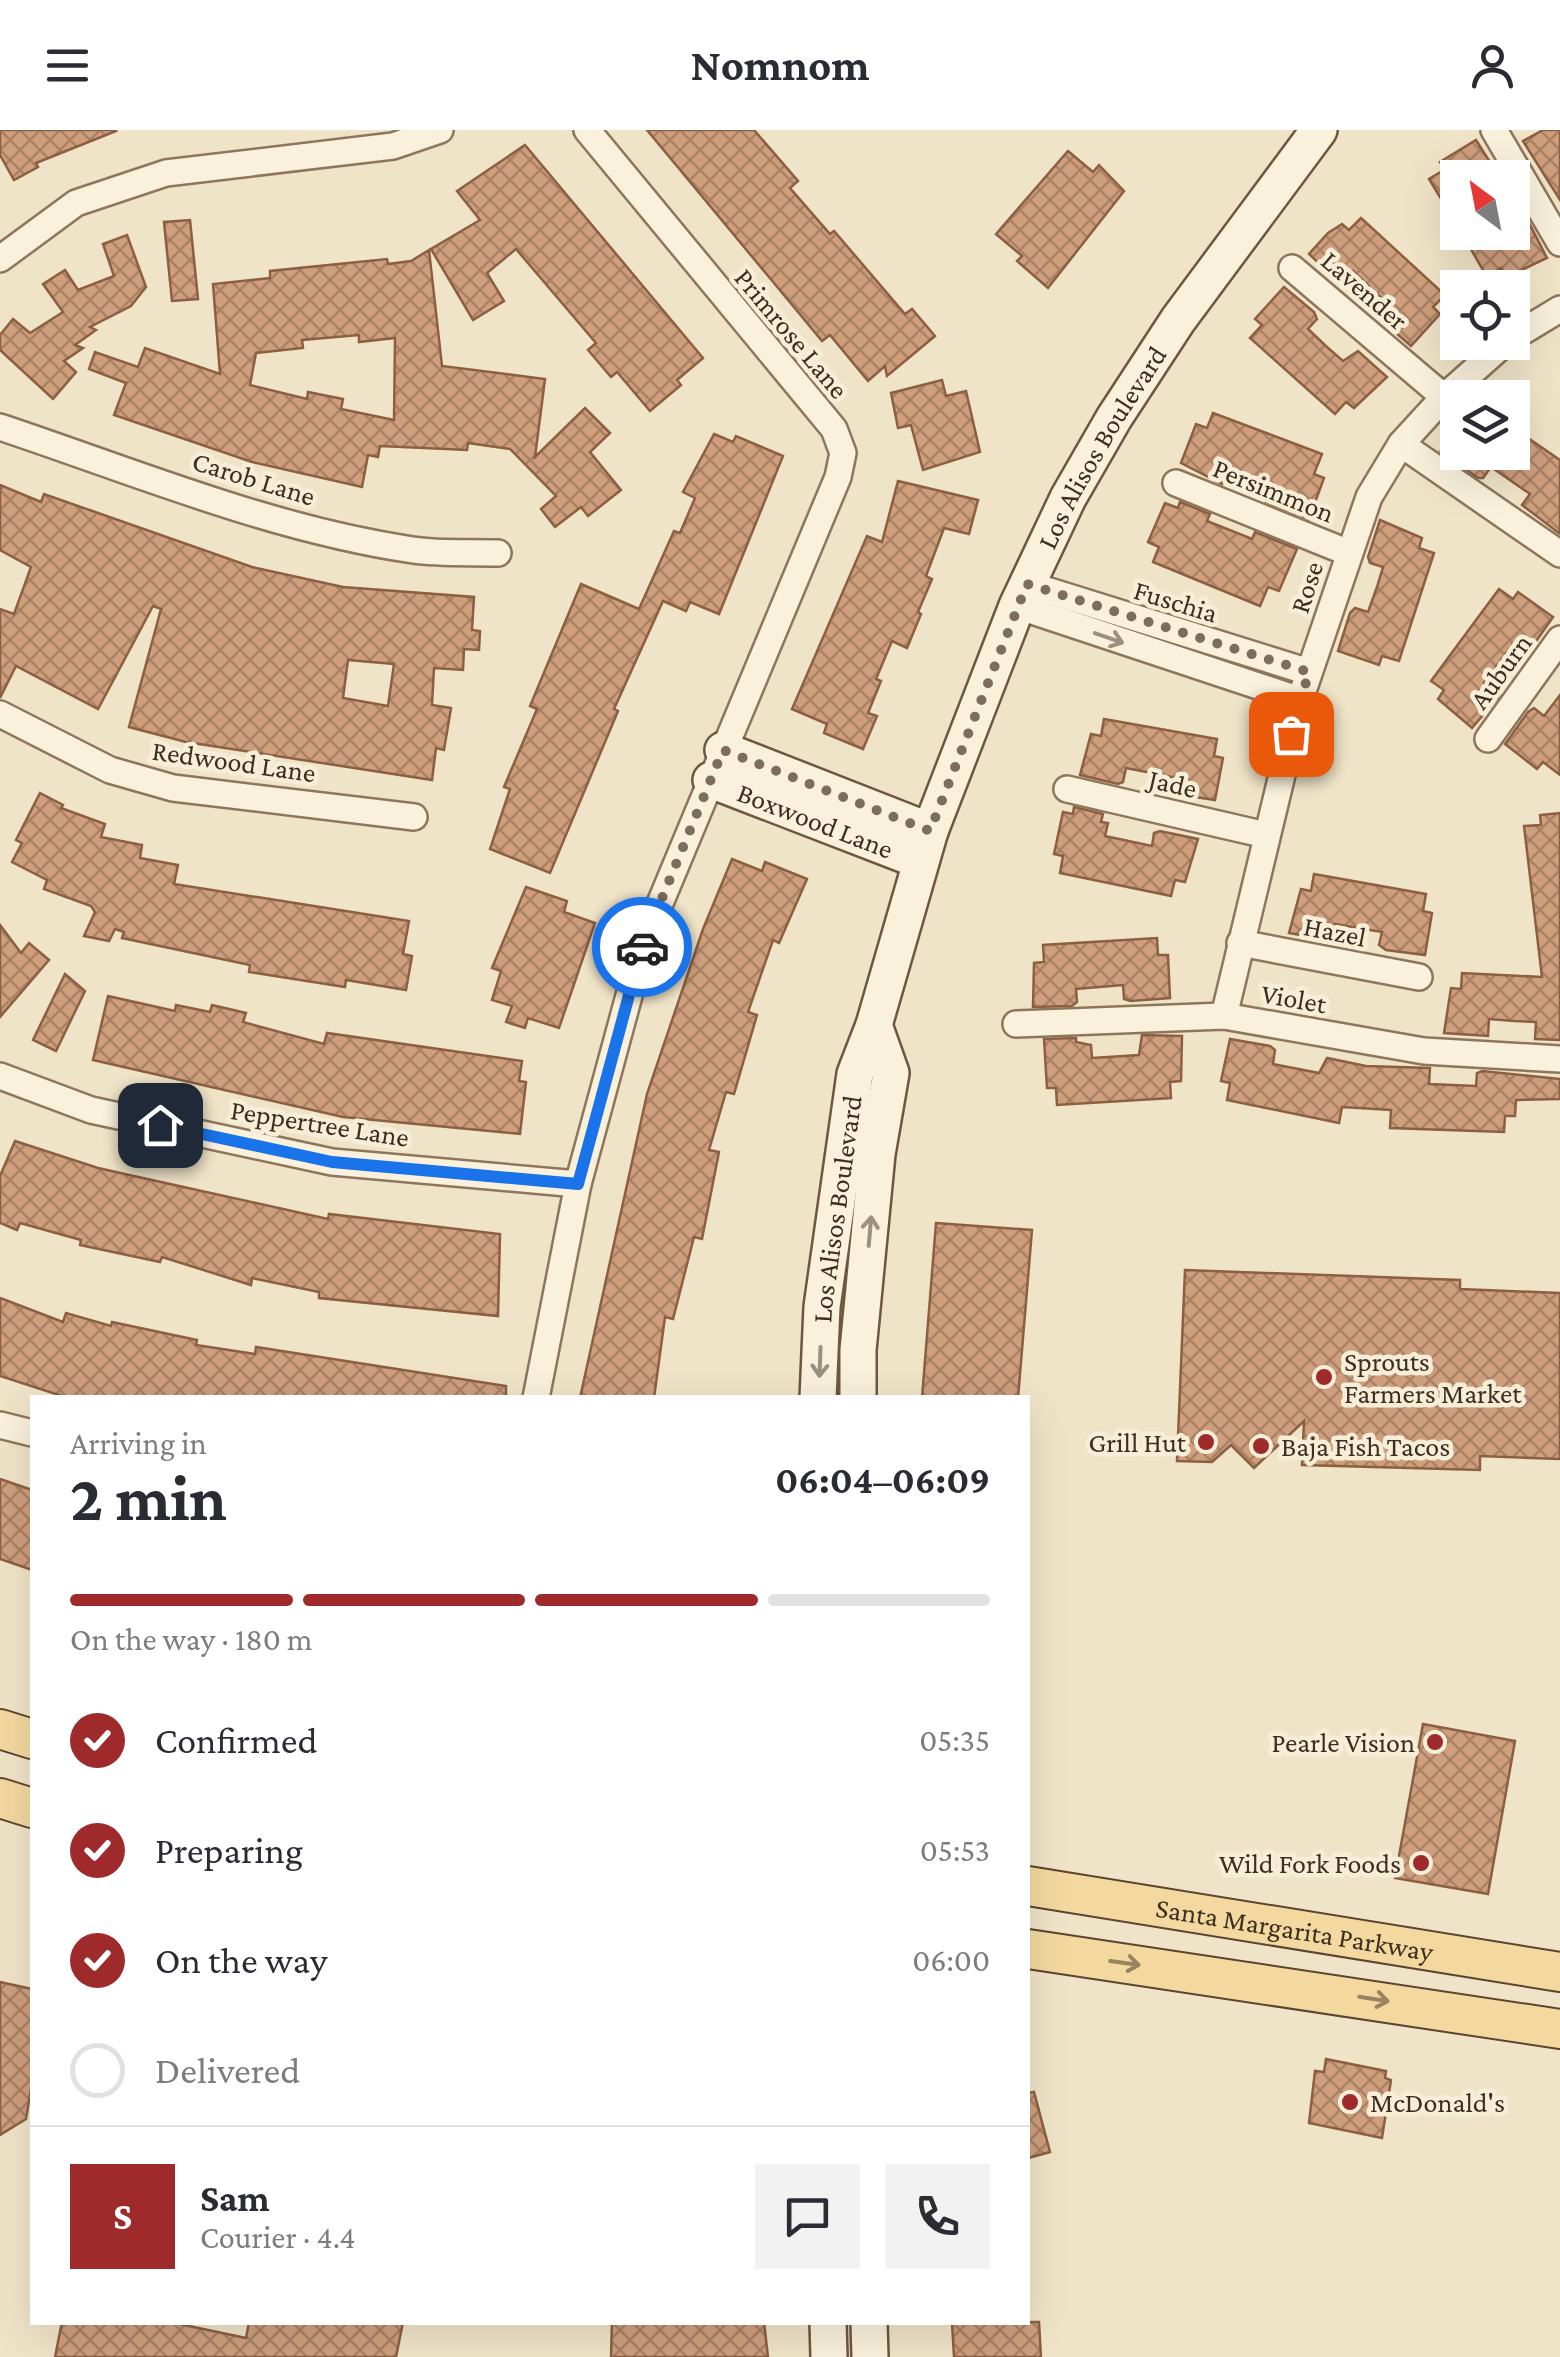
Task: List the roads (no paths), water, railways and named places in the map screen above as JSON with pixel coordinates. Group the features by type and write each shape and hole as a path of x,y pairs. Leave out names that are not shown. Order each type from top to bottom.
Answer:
{"main road":[{"name":"Los Alisos Boulevard","path":"818,1395 822,1307 855,1074 874,1025 926,846 1022,595 1068,498 1114,418 1178,320 1320,130"},
{"name":"Boxwood Lane","path":"716,766 926,846"},
{"name":"Los Alisos Boulevard","path":"858,1395 858,1350 877,1154 892,1074 874,1025"},
{"path":"0,1729 30,1738"},
{"path":"0,1798 30,1807"},
{"name":"Santa Margarita Parkway","path":"1030,1886 1560,1972"},
{"name":"Santa Margarita Parkway","path":"1030,1949 1560,2029"},
{"path":"828,2325 829,2357"},
{"path":"869,2325 870,2357"}],"street":[{"path":"0,258 76,202 166,172 393,146 440,130"},
{"name":"Primrose Lane","path":"587,130 834,430 843,453 838,477 716,766"},
{"path":"1494,130 1560,242"},
{"name":"Lavender","path":"1292,268 1440,394"},
{"path":"1530,327 1560,309"},
{"name":"Rose","path":"1463,380 1486,360"},
{"name":"Rose","path":"1224,1016 1300,700 1349,553 1369,497 1402,444 1440,401"},
{"name":"Carob Lane","path":"0,427 253,512 352,538 416,551 498,553"},
{"path":"1402,444 1560,554"},
{"name":"Persimmon","path":"1176,482 1349,553"},
{"name":"Fuschia","path":"1022,595 1309,672"},
{"name":"Fuschia","path":"1022,595 1300,700"},
{"name":"Auburn","path":"1488,739 1560,639"},
{"name":"Redwood Lane","path":"0,714 110,770 173,788 414,818"},
{"path":"537,1395 578,1184 643,944 716,766"},
{"name":"Jade","path":"1067,789 1266,835"},
{"name":"Hazel","path":"1240,943 1418,977"},
{"name":"Violet","path":"1016,1024 1224,1016 1424,1051 1560,1060"},
{"name":"Peppertree Lane","path":"0,1076 91,1110 332,1162 578,1184"},
{"path":"0,1426 30,1433"}],"place":[{"name":"Sprouts Farmers Market","path":"1324,1377"},
{"name":"Grill Hut","path":"1206,1442"},
{"name":"Baja Fish Tacos","path":"1261,1446"},
{"name":"Pearle Vision","path":"1435,1742"},
{"name":"Wild Fork Foods","path":"1421,1863"},
{"name":"McDonald's","path":"1350,2102"}]}
